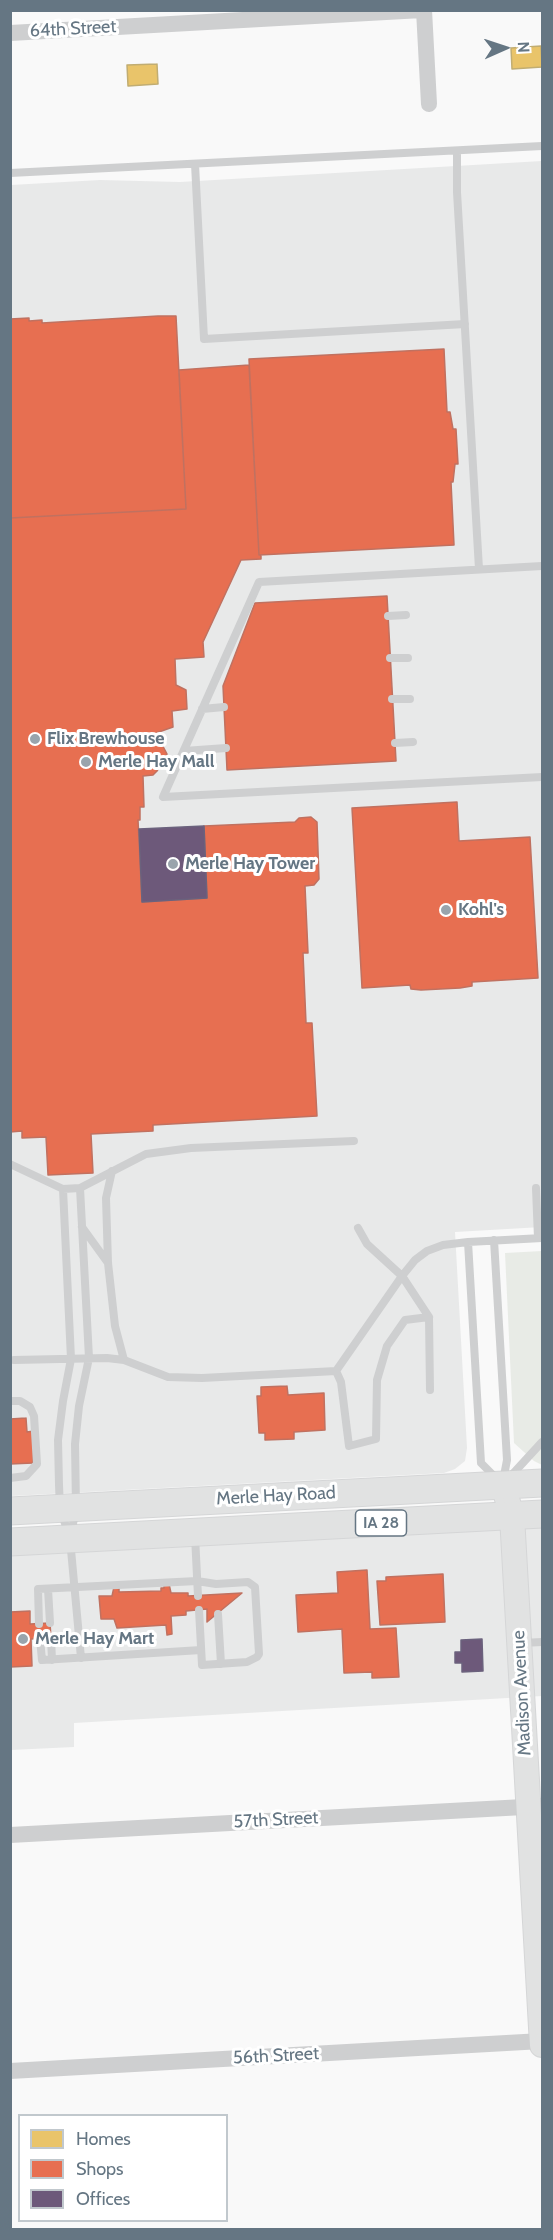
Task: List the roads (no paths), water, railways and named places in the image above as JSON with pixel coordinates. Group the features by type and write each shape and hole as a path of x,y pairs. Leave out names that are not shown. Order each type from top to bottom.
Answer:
{"main road":[{"name":"Merle Hay Road","path":"10,1511 543,1483"},
{"name":"Merle Hay Road","path":"10,1542 543,1514"}],"street":[{"name":"64th Street","path":"10,33 423,10"},
{"path":"423,10 429,104"},
{"name":"Madison Avenue","path":"503,1485 512,1516 531,1643 542,2043"},
{"name":"57th Street","path":"10,1835 536,1807"},
{"name":"56th Street","path":"10,2071 542,2043"}],"lane":[{"path":"10,173 543,146"},
{"path":"457,151 479,569"},
{"path":"195,164 204,339 465,324"},
{"path":"543,566 259,582 227,665 202,709 163,797 543,777"},
{"path":"388,616 406,615"},
{"path":"390,658 408,658"},
{"path":"392,699 410,699"},
{"path":"202,709 224,707"},
{"path":"395,743 413,742"},
{"path":"184,751 226,748"},
{"path":"10,1164 63,1189 80,1188 146,1154 180,1149 354,1141"},
{"path":"112,1171 106,1198 108,1263 115,1326 124,1360"},
{"path":"70,1539 68,1507 78,1406 89,1358 80,1188"},
{"path":"336,1371 402,1275 415,1260 427,1251 443,1245 468,1242 540,1238 536,1188"},
{"path":"63,1189 71,1359 58,1440 68,1507 81,1658"},
{"path":"82,1227 108,1263"},
{"path":"358,1228 373,1250 402,1275 429,1317 430,1390"},
{"path":"494,1240 507,1460 503,1485"},
{"path":"468,1242 481,1463 503,1485"},
{"path":"336,1371 341,1382 349,1446 376,1439 378,1380 387,1346 405,1320 429,1317"},
{"path":"14,1360 107,1358 124,1360 168,1377 202,1378 336,1371"},
{"path":"10,1401 25,1402 34,1416 36,1464 26,1476 10,1478"},
{"path":"503,1485 543,1442"},
{"path":"194,1533 198,1596"},
{"path":"39,1624 38,1589 197,1581 216,1584 248,1582 255,1587 259,1654 254,1660 247,1662 202,1665 199,1610"},
{"path":"216,1584 216,1595"},
{"path":"48,1589 50,1623"},
{"path":"218,1614 221,1664"},
{"path":"51,1638 52,1660"},
{"path":"40,1639 42,1660 201,1650"}],"place":[{"name":"Flix Brewhouse","path":"35,739"},
{"name":"Merle Hay Mall","path":"86,762"},
{"name":"Merle Hay Tower","path":"173,864"},
{"name":"Kohl's","path":"446,910"},
{"name":"Merle Hay Mart","path":"23,1639"}]}
